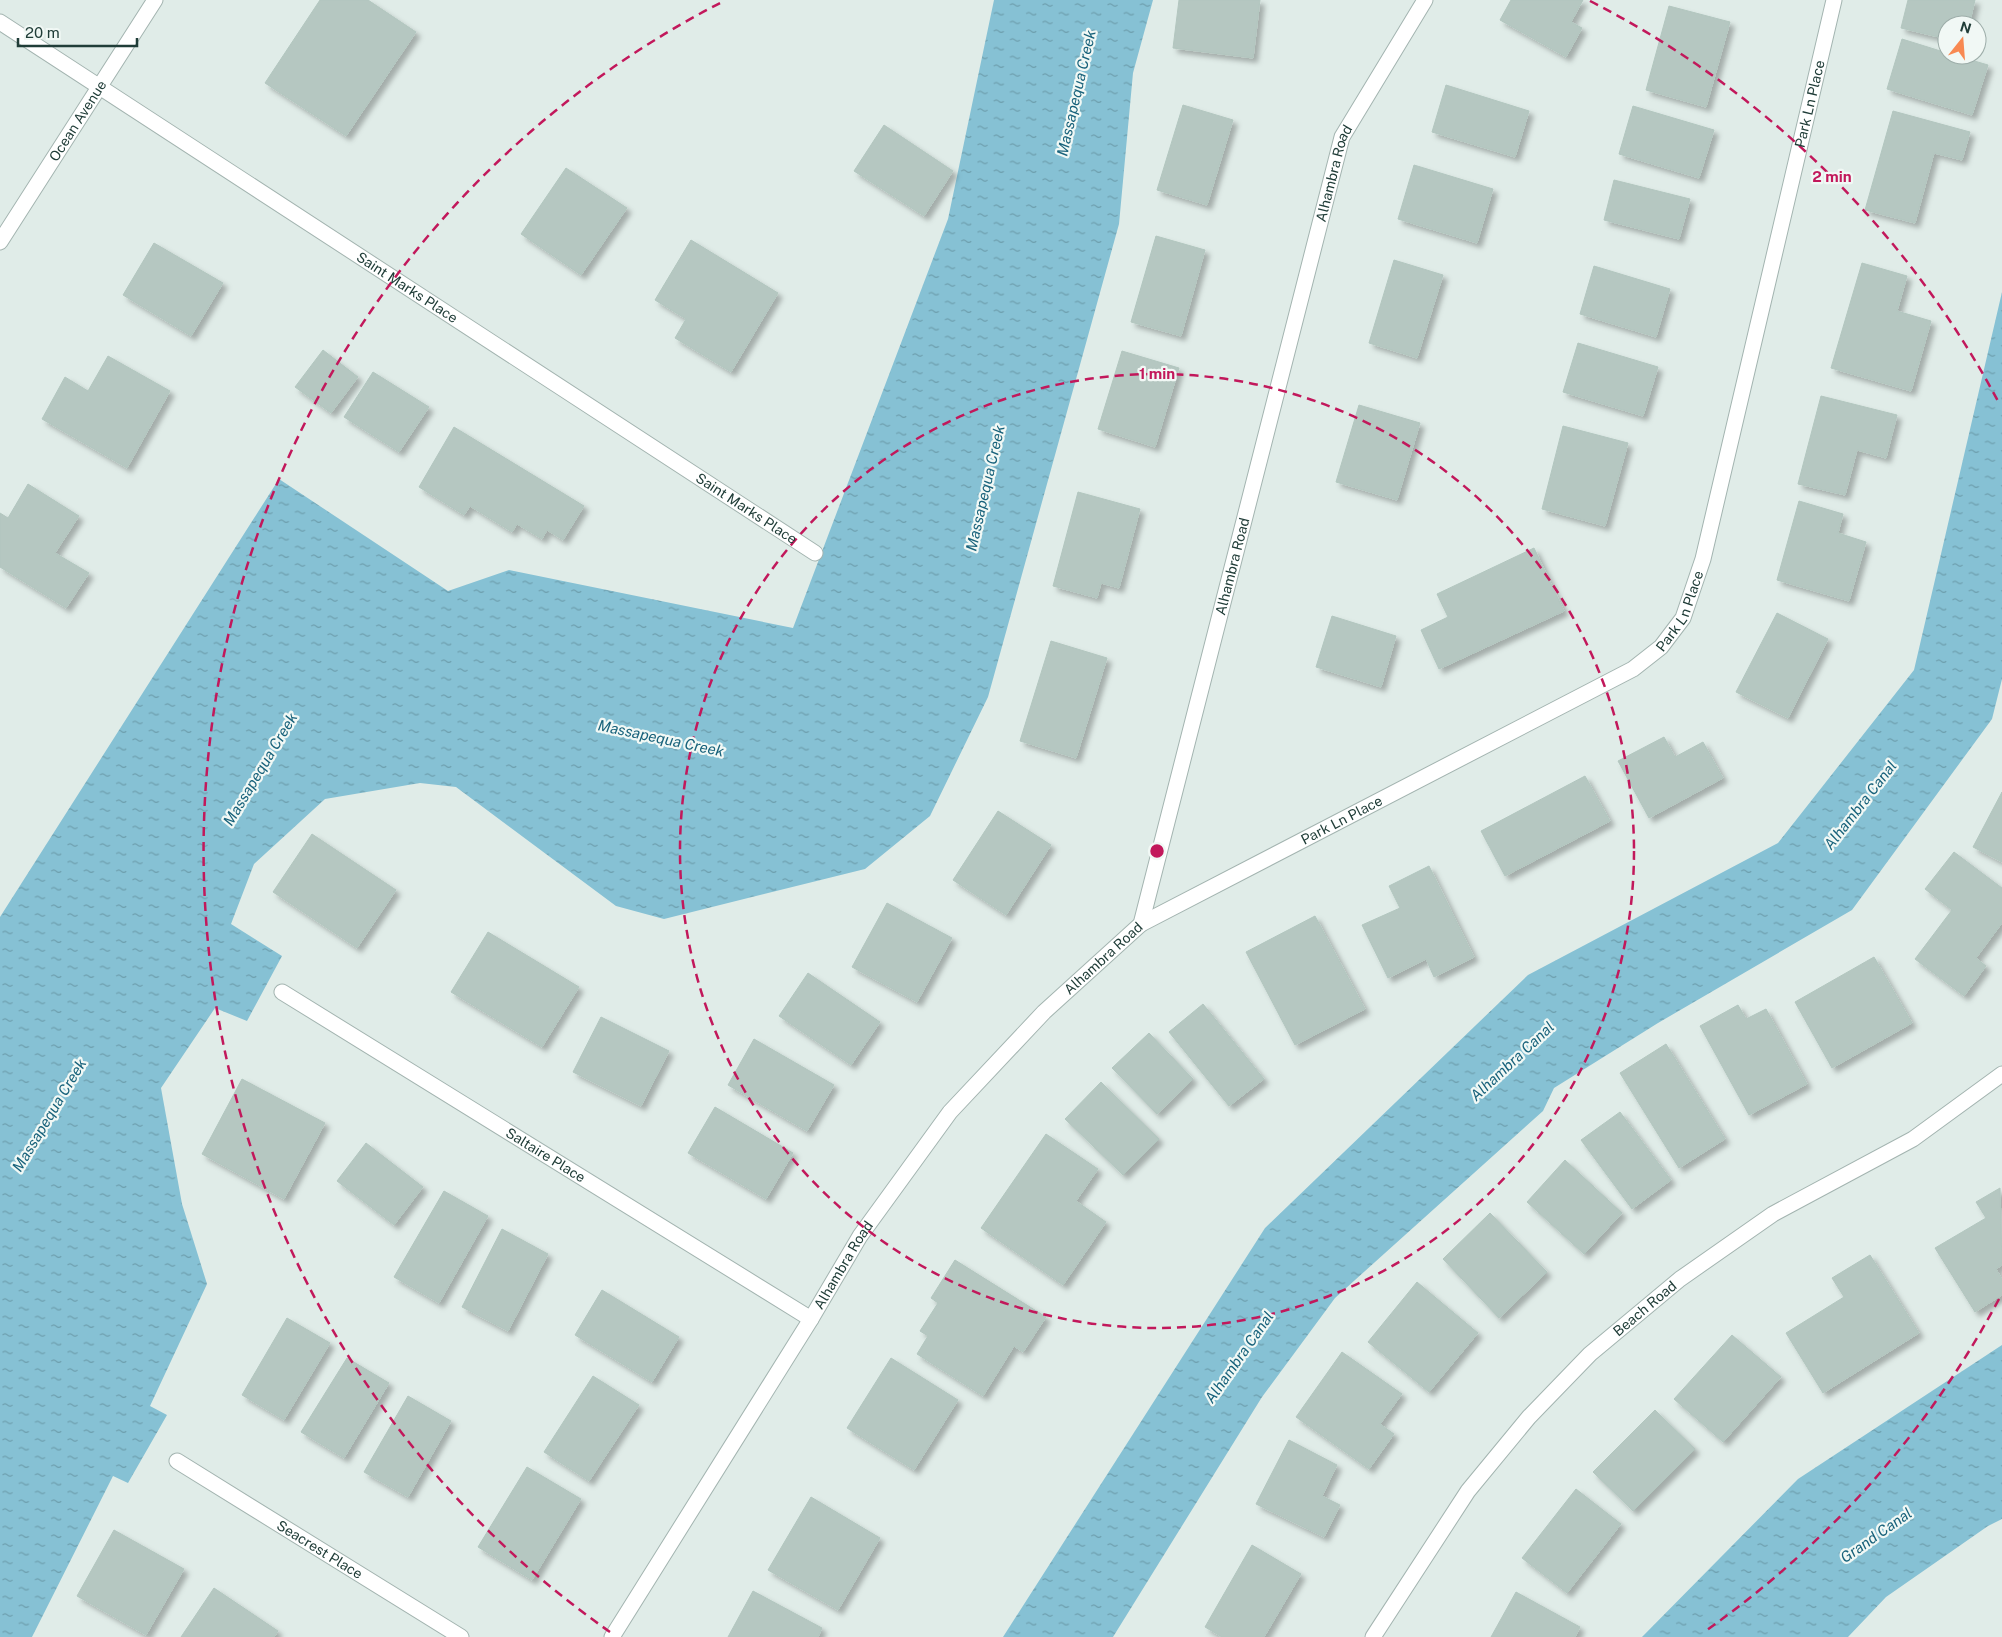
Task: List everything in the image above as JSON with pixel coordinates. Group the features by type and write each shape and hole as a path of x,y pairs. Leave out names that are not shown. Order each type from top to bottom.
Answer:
{"street":[{"name":"Ocean Avenue","path":"0,242 155,0"},
{"name":"Alhambra Road","path":"612,1637 811,1319 860,1236 950,1112 1044,1012 1141,924 1342,137 1425,0"},
{"name":"Park Ln Place","path":"1141,924 1633,669 1661,647 1683,618 1703,559 1834,0"},
{"name":"Saint Marks Place","path":"0,22 815,553"},
{"name":"Saltaire Place","path":"282,992 811,1319"},
{"name":"Beach Road","path":"1373,1637 1468,1491 1529,1417 1590,1354 1680,1280 1773,1214 1913,1140 2002,1074"},
{"name":"Seacrest Place","path":"177,1461 462,1637"}],"water":[{"name":"Massapequa Creek","path":"994,0 1153,0 1133,73 1119,224 988,697 930,816 865,869 664,919 616,906 456,787 420,783 325,799 254,864 231,924 282,956 247,1021 215,1008 161,1088 182,1204 207,1284 150,1406 167,1415 128,1483 113,1476 32,1637 0,1637 0,917 279,479 448,591 509,570 793,628 948,219"},
{"name":"Alhambra Canal","path":"2002,292 2002,679 1992,719 1852,910 1658,1023 1554,1088 1543,1111 1335,1298 1262,1397 1113,1637 1003,1637 1265,1228 1528,975 1778,843 1914,670"},
{"name":"Grand Canal","path":"2002,1345 2002,1519 1988,1526 1886,1597 1848,1637 1642,1637 1798,1479"}],"building":[{"path":"320,0 368,0 416,32 346,136 265,83"},
{"path":"1179,0 1260,0 1253,58 1173,48"},
{"path":"1511,0 1583,0 1571,22 1582,28 1566,57 1500,20"},
{"path":"1908,0 1975,0 1971,15 1937,15 1937,37 1901,28"},
{"path":"1669,6 1730,22 1706,107 1646,90"},
{"path":"1902,39 1937,50 1937,65 1988,65 1972,115 1887,89"},
{"path":"1446,85 1529,111 1515,157 1432,132"},
{"path":"1183,105 1233,120 1207,205 1157,190"},
{"path":"1633,106 1714,130 1699,178 1619,154"},
{"path":"1893,111 1970,132 1962,160 1934,153 1915,223 1865,210"},
{"path":"884,125 953,171 924,216 854,171"},
{"path":"1414,165 1493,189 1477,243 1398,219"},
{"path":"566,168 627,208 581,275 521,234"},
{"path":"1614,180 1690,199 1679,239 1604,220"},
{"path":"1156,236 1205,250 1181,336 1131,322"},
{"path":"691,240 778,293 731,372 675,338 686,319 655,300"},
{"path":"154,243 223,283 191,336 123,295"},
{"path":"1394,260 1443,275 1417,358 1369,343"},
{"path":"1862,263 1907,276 1897,311 1931,321 1911,391 1831,368"},
{"path":"1594,266 1670,289 1656,337 1580,314"},
{"path":"1578,343 1658,367 1643,416 1563,392"},
{"path":"323,350 358,377 331,413 295,387"},
{"path":"1122,351 1179,368 1155,447 1098,429"},
{"path":"108,356 170,391 127,468 42,419 65,377 88,391"},
{"path":"373,372 429,407 399,452 344,417"},
{"path":"1821,396 1897,415 1886,458 1857,450 1845,495 1798,484"},
{"path":"1359,405 1420,423 1397,500 1336,482"},
{"path":"1563,426 1628,443 1605,526 1542,509"},
{"path":"454,427 584,506 563,540 547,530 542,539 517,524 512,532 470,506 464,515 419,487"},
{"path":"28,484 79,516 55,553 89,573 66,608 0,567 0,513 8,518"},
{"path":"1078,492 1140,509 1119,588 1101,583 1097,598 1053,586"},
{"path":"1799,501 1843,514 1838,533 1866,542 1849,601 1777,580"},
{"path":"1534,548 1564,611 1439,669 1421,630 1448,617 1437,594"},
{"path":"1777,613 1828,639 1788,718 1736,692"},
{"path":"1332,616 1396,636 1381,687 1316,667"},
{"path":"1051,641 1107,658 1076,758 1020,741"},
{"path":"1664,737 1675,757 1703,742 1723,778 1649,818 1618,761"},
{"path":"1585,776 1610,821 1505,876 1481,831"},
{"path":"2002,792 2002,862 1973,847"},
{"path":"998,811 1051,845 1006,915 953,880"},
{"path":"312,834 396,890 357,948 273,892"},
{"path":"1954,852 2002,888 2002,923 1976,958 1986,966 1964,996 1915,959 1952,910 1925,889"},
{"path":"1429,866 1474,957 1434,977 1426,959 1388,978 1362,925 1400,908 1389,886"},
{"path":"887,903 952,938 917,1002 852,967"},
{"path":"1315,916 1365,1009 1295,1045 1246,952"},
{"path":"488,932 579,987 542,1047 451,992"},
{"path":"1874,957 1912,1023 1832,1068 1795,1002"},
{"path":"808,973 880,1022 851,1065 779,1016"},
{"path":"1203,1004 1264,1079 1229,1106 1169,1032"},
{"path":"1738,1005 1746,1019 1766,1009 1807,1084 1749,1115 1700,1026"},
{"path":"601,1017 669,1051 641,1106 573,1072"},
{"path":"1149,1033 1193,1079 1157,1114 1112,1068"},
{"path":"754,1039 834,1085 807,1131 728,1085"},
{"path":"1666,1044 1725,1139 1679,1168 1620,1073"},
{"path":"242,1079 325,1123 284,1199 202,1154"},
{"path":"1101,1082 1159,1139 1123,1175 1065,1119"},
{"path":"715,1107 793,1153 766,1199 688,1153"},
{"path":"1620,1112 1671,1180 1632,1209 1581,1140"},
{"path":"1046,1134 1098,1169 1076,1201 1106,1222 1063,1285 981,1228"},
{"path":"366,1143 423,1187 394,1225 337,1181"},
{"path":"1565,1160 1622,1213 1584,1254 1527,1202"},
{"path":"2000,1188 2002,1265 1996,1269 2002,1279 2002,1295 1975,1312 1935,1248 1986,1218 1976,1202"},
{"path":"444,1191 488,1216 439,1303 394,1277"},
{"path":"1490,1213 1547,1272 1499,1318 1443,1259"},
{"path":"502,1229 548,1254 508,1331 462,1307"},
{"path":"1870,1255 1919,1333 1823,1393 1786,1333 1844,1297 1832,1278"},
{"path":"955,1260 1046,1317 1023,1352 1014,1346 983,1396 917,1354 928,1336 920,1331 938,1303 931,1298"},
{"path":"1417,1282 1478,1333 1429,1392 1368,1342"},
{"path":"602,1290 679,1337 652,1382 575,1335"},
{"path":"287,1318 330,1343 284,1420 242,1395"},
{"path":"1732,1335 1781,1377 1723,1442 1674,1399"},
{"path":"1342,1352 1402,1394 1380,1424 1394,1434 1369,1469 1296,1417"},
{"path":"347,1358 389,1383 344,1458 301,1432"},
{"path":"891,1358 958,1400 914,1470 847,1428"},
{"path":"593,1376 639,1405 589,1481 544,1452"},
{"path":"408,1396 451,1421 408,1497 364,1472"},
{"path":"1655,1410 1695,1449 1633,1511 1593,1472"},
{"path":"1289,1440 1337,1465 1322,1496 1340,1505 1324,1537 1256,1504"},
{"path":"527,1467 581,1499 532,1580 478,1547"},
{"path":"1576,1489 1621,1524 1567,1593 1522,1558"},
{"path":"811,1497 880,1538 838,1610 768,1570"},
{"path":"114,1530 184,1569 146,1635 77,1596"},
{"path":"1252,1545 1301,1574 1264,1637 1222,1637 1205,1627"},
{"path":"214,1588 278,1631 274,1637 181,1637"},
{"path":"753,1591 822,1628 818,1637 728,1637"},
{"path":"1516,1592 1580,1627 1575,1637 1491,1637"}]}
